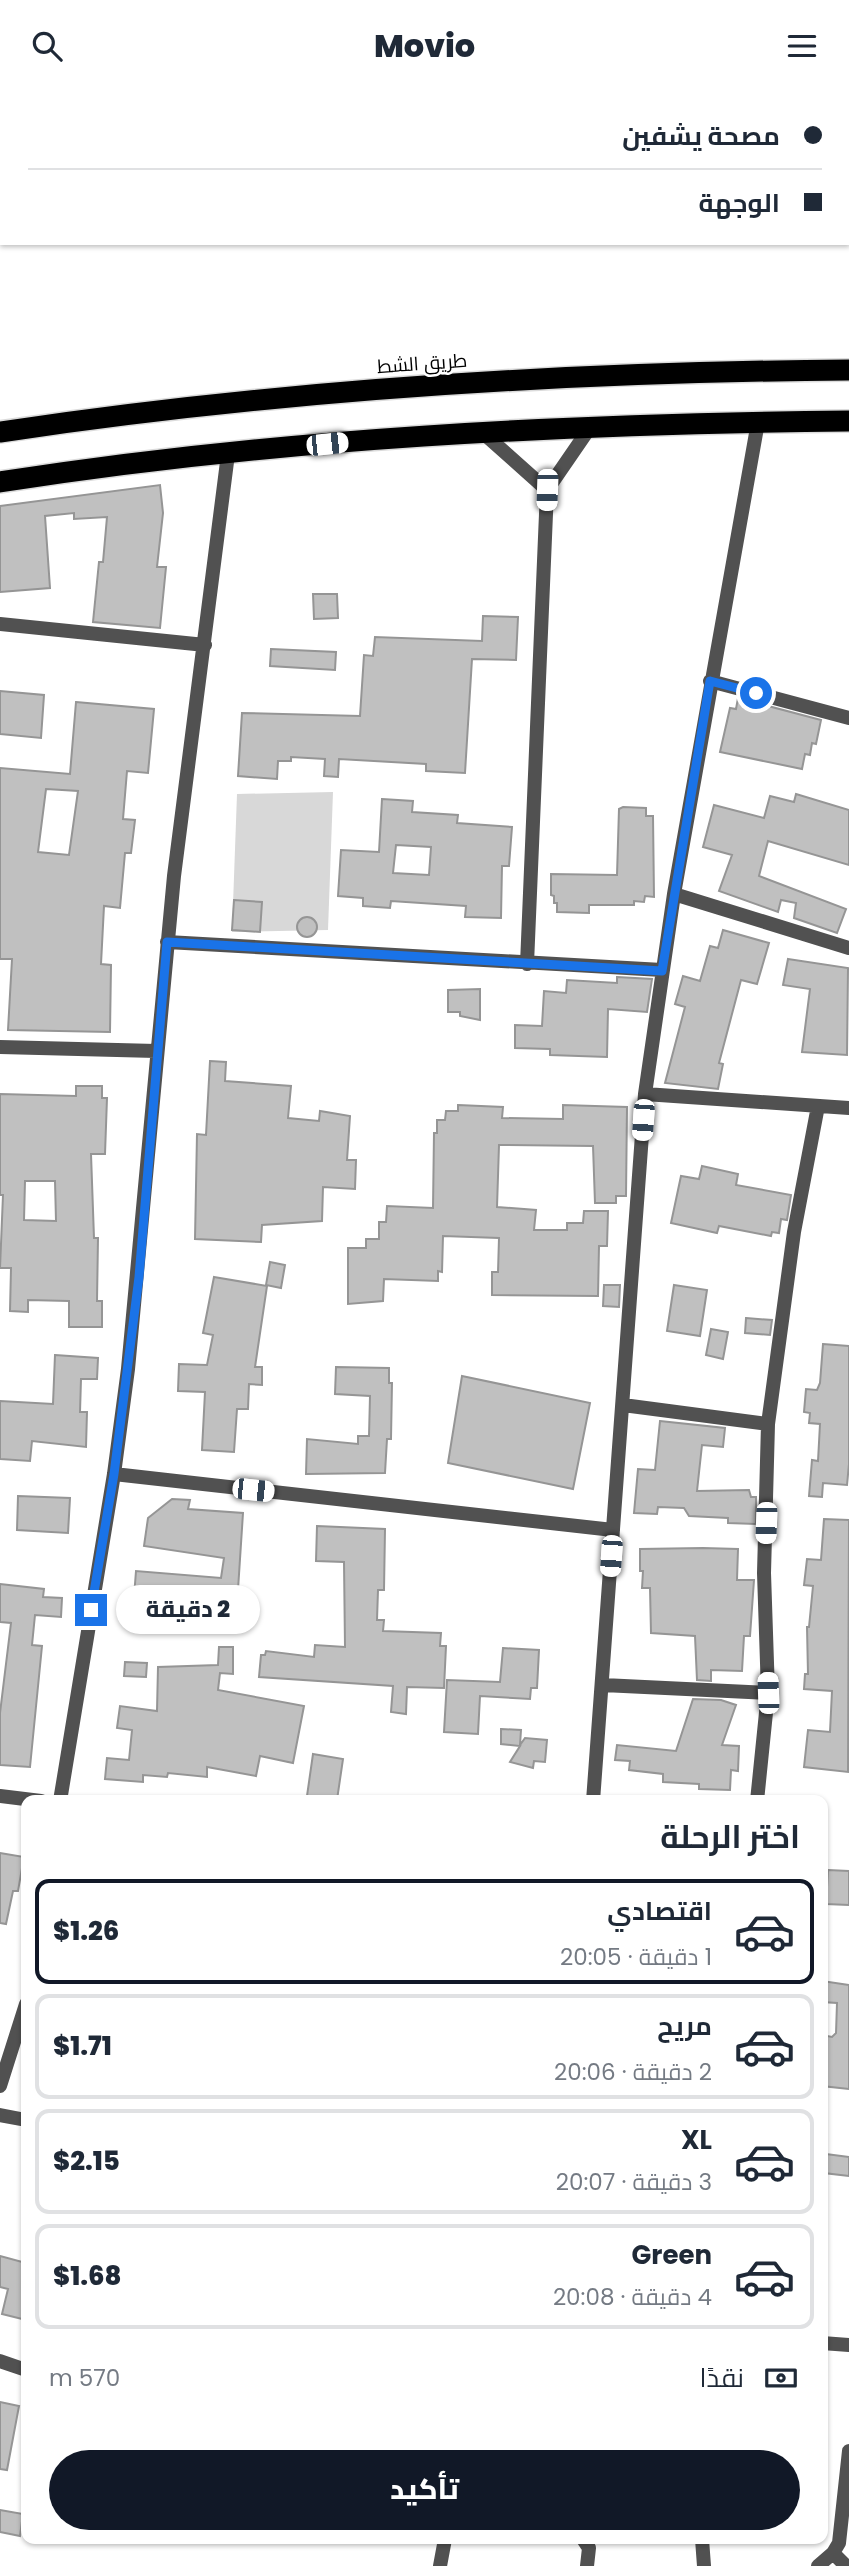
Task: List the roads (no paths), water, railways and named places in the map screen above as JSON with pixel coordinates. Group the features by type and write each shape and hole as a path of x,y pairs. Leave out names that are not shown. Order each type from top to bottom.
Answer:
{"highway":[{"name":"طريق الشط","path":"0,432 127,415 387,387 576,377 849,370"},
{"path":"0,482 97,467 401,436 591,426 849,421"}],"street":[{"path":"594,1795 645,1094 674,894 758,422"},
{"path":"527,964 547,490 591,426"},
{"path":"482,432 547,490"},
{"path":"61,1795 114,1474 139,1277 167,942 228,454"},
{"path":"0,624 205,645"},
{"path":"710,681 849,717"},
{"path":"674,894 849,948"},
{"path":"167,942 450,956 527,964 662,971"},
{"path":"0,1047 156,1051"},
{"path":"645,1094 849,1108"},
{"path":"758,1795 768,1693 764,1573 768,1424 794,1232 818,1106"},
{"path":"623,1405 768,1424"},
{"path":"114,1474 613,1530"},
{"path":"603,1685 768,1693"},
{"path":"0,1796 21,1799"},
{"path":"0,2086 7,2044 21,2015"},
{"path":"0,2115 21,2119"},
{"path":"828,2343 849,2345"},
{"path":"0,2361 21,2368"},
{"path":"818,2566 833,2553 841,2534 849,2451"},
{"path":"440,2566 444,2544"},
{"path":"586,2544 589,2548 587,2566"},
{"path":"702,2544 704,2566"},
{"path":"833,2553 846,2566"}]}
